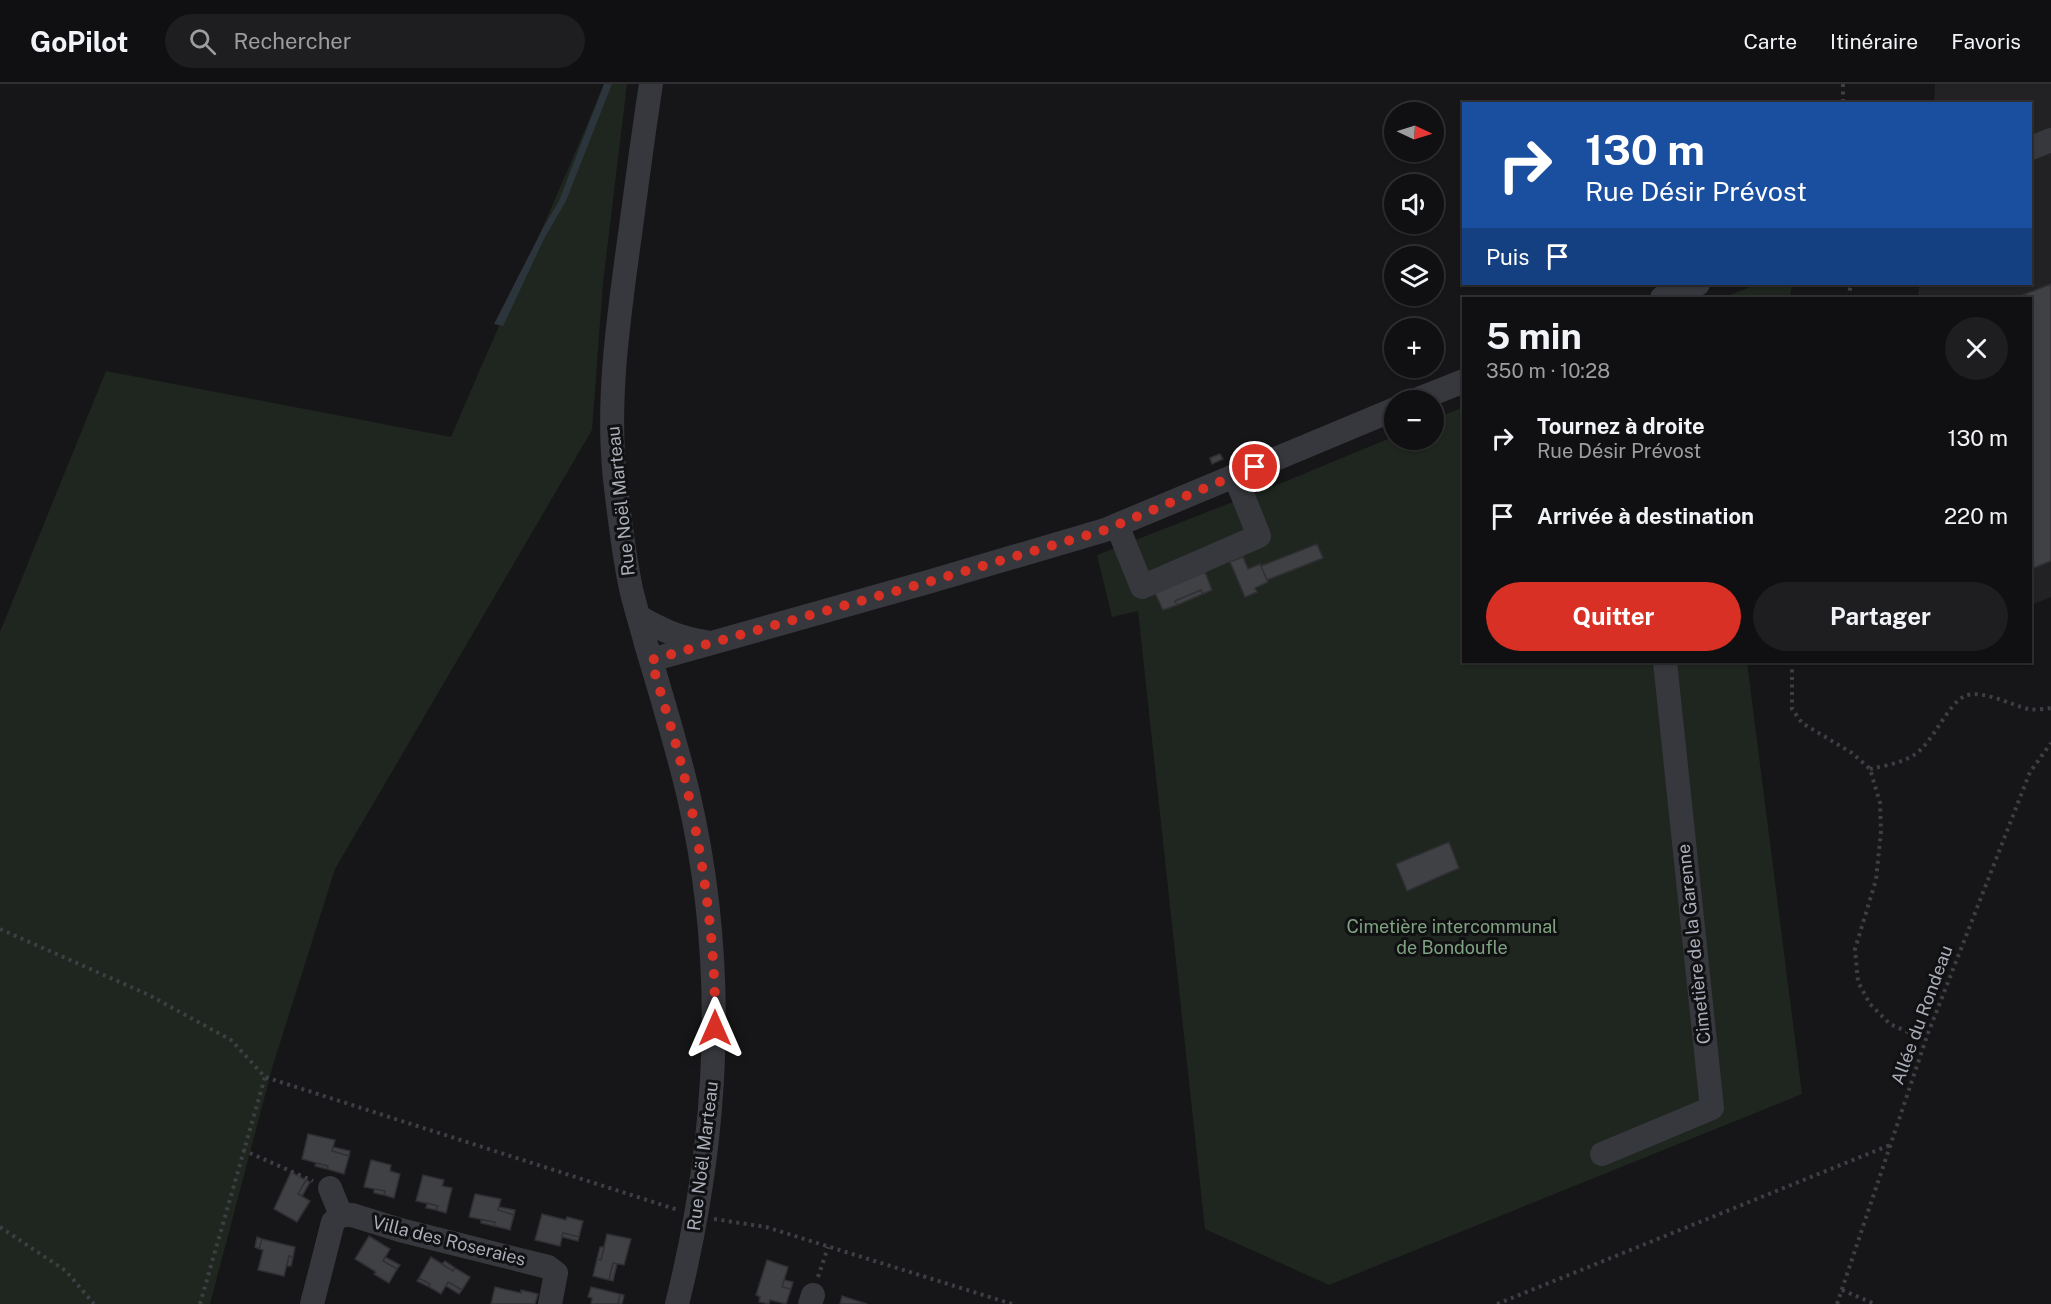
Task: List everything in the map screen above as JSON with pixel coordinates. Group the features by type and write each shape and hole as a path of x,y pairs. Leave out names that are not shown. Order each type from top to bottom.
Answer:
{"street":[{"name":"Rue Noël Marteau","path":"651,84 616,340 612,416 615,474 630,586 689,796 712,946 715,1007 714,1069 708,1138 688,1260 677,1304"},
{"path":"2032,148 2051,140"},
{"path":"1665,297 1695,285"},
{"path":"1441,390 1462,382"},
{"path":"651,660 928,582 1117,525 1384,414"},
{"path":"1117,525 1142,586 1259,537 1235,476"},
{"path":"639,617 683,639 710,643"},
{"name":"Cimetière de la Garenne","path":"1602,1154 1712,1108 1665,663"},
{"path":"312,1304 333,1222 341,1215 330,1188"},
{"name":"Villa des Roseraies","path":"341,1215 352,1215 400,1230 548,1267 562,1267 550,1304"}],"path":[{"path":"1843,84 1843,102"},
{"path":"1792,663 1792,709 1802,723 1852,753 1870,769 1880,803 1881,831 1876,880 1855,949 1858,982 1870,1004 1890,1024 1908,1032 1927,1036"},
{"path":"1870,769 1896,763 1914,755 1927,744 1955,705 1965,696 1979,694 2030,709 2051,708"},
{"name":"Allée du Rondeau","path":"1837,1304 1927,1036 2030,772 2051,743"},
{"path":"0,929 149,995 221,1034 231,1040 265,1077 696,1215 766,1227 1012,1304"},
{"path":"200,1304 265,1077"},
{"path":"1497,1304 1890,1145"},
{"path":"243,1150 330,1188"},
{"path":"0,1227 66,1271 94,1304"},
{"path":"811,1299 828,1247"},
{"path":"1842,1290 1875,1304"}],"shaded area":[{"path":"604,84 612,84 566,201 544,239 503,326 494,324 559,201"},
{"path":"1935,84 2051,84 2051,597 2032,605 2032,297 1918,297 1919,285 2032,285 2032,102 1934,102"}],"green space":[{"path":"604,84 627,84 603,283 592,430 335,869 273,1065 210,1304 0,1304 0,632 106,371 451,437"},
{"path":"1755,285 1792,285 1790,297 1725,297"},
{"name":"Cimetière intercommunal de Bondoufle","path":"1462,408 1462,663 1747,663 1802,1094 1329,1285 1205,1229 1138,611 1112,617 1097,555 1384,441 1384,450 1444,450 1444,415"}],"building":[{"path":"2051,284 2051,561 2032,569 2032,297 2018,297"},
{"path":"1220,454 1223,459 1212,464 1210,458"},
{"path":"1317,544 1323,558 1267,580 1261,566"},
{"path":"1243,557 1248,569 1260,564 1268,582 1255,588 1257,592 1245,597 1230,562"},
{"path":"1205,572 1212,590 1203,594 1201,590 1175,601 1177,605 1163,610 1155,593"},
{"path":"1201,590 1203,594 1177,605 1175,601"},
{"path":"1449,842 1459,868 1407,891 1396,864"},
{"path":"308,1134 335,1140 332,1151 349,1156 344,1174 327,1169 328,1166 302,1159"},
{"path":"333,1147 350,1151 349,1156 332,1151"},
{"path":"371,1160 391,1165 390,1171 400,1174 394,1198 384,1195 385,1191 364,1187"},
{"path":"316,1163 328,1166 327,1169 315,1166"},
{"path":"291,1172 306,1180 298,1194 310,1201 297,1222 274,1209"},
{"path":"423,1175 444,1180 442,1186 452,1188 446,1213 436,1210 438,1206 416,1201"},
{"path":"306,1180 310,1182 302,1196 298,1194"},
{"path":"374,1189 385,1191 384,1195 374,1193"},
{"path":"475,1194 501,1199 498,1210 514,1215 510,1230 494,1226 495,1222 469,1217"},
{"path":"427,1203 438,1206 436,1210 426,1208"},
{"path":"499,1207 515,1210 514,1215 498,1210"},
{"path":"542,1214 566,1220 567,1217 583,1221 579,1237 563,1233 560,1246 535,1240"},
{"path":"481,1220 495,1222 494,1226 481,1223"},
{"path":"563,1233 579,1237 578,1241 562,1237"},
{"path":"607,1234 631,1239 624,1265 613,1263 609,1280 593,1276 597,1259 601,1260"},
{"path":"369,1236 390,1249 383,1261 397,1269 389,1283 355,1259"},
{"path":"257,1237 262,1239 259,1249 255,1247"},
{"path":"262,1239 295,1247 293,1257 289,1256 284,1276 258,1270 263,1250 259,1249"},
{"path":"600,1247 604,1247 601,1260 597,1259"},
{"path":"289,1256 293,1257 291,1266 287,1266"},
{"path":"385,1257 400,1265 397,1269 383,1261"},
{"path":"431,1257 453,1271 455,1268 470,1277 462,1290 448,1282 441,1294 419,1278"},
{"path":"767,1260 788,1267 782,1287 791,1289 786,1304 770,1300 769,1304 759,1302 760,1297 756,1295"},
{"path":"445,1261 455,1268 453,1271 442,1264"},
{"path":"613,1263 617,1264 613,1281 609,1280"},
{"path":"419,1278 430,1284 429,1287 417,1281"},
{"path":"784,1280 793,1282 791,1289 782,1287"},
{"path":"448,1282 462,1290 459,1294 446,1286"},
{"path":"495,1287 538,1294 535,1304 491,1304"},
{"path":"591,1287 620,1294 618,1304 591,1304 592,1298 588,1297"},
{"path":"620,1294 624,1295 622,1304 618,1304"},
{"path":"842,1296 867,1304 840,1304"}],"route":[{"path":"715,1028 712,946 689,796 651,660 1105,530 1255,467"}]}
